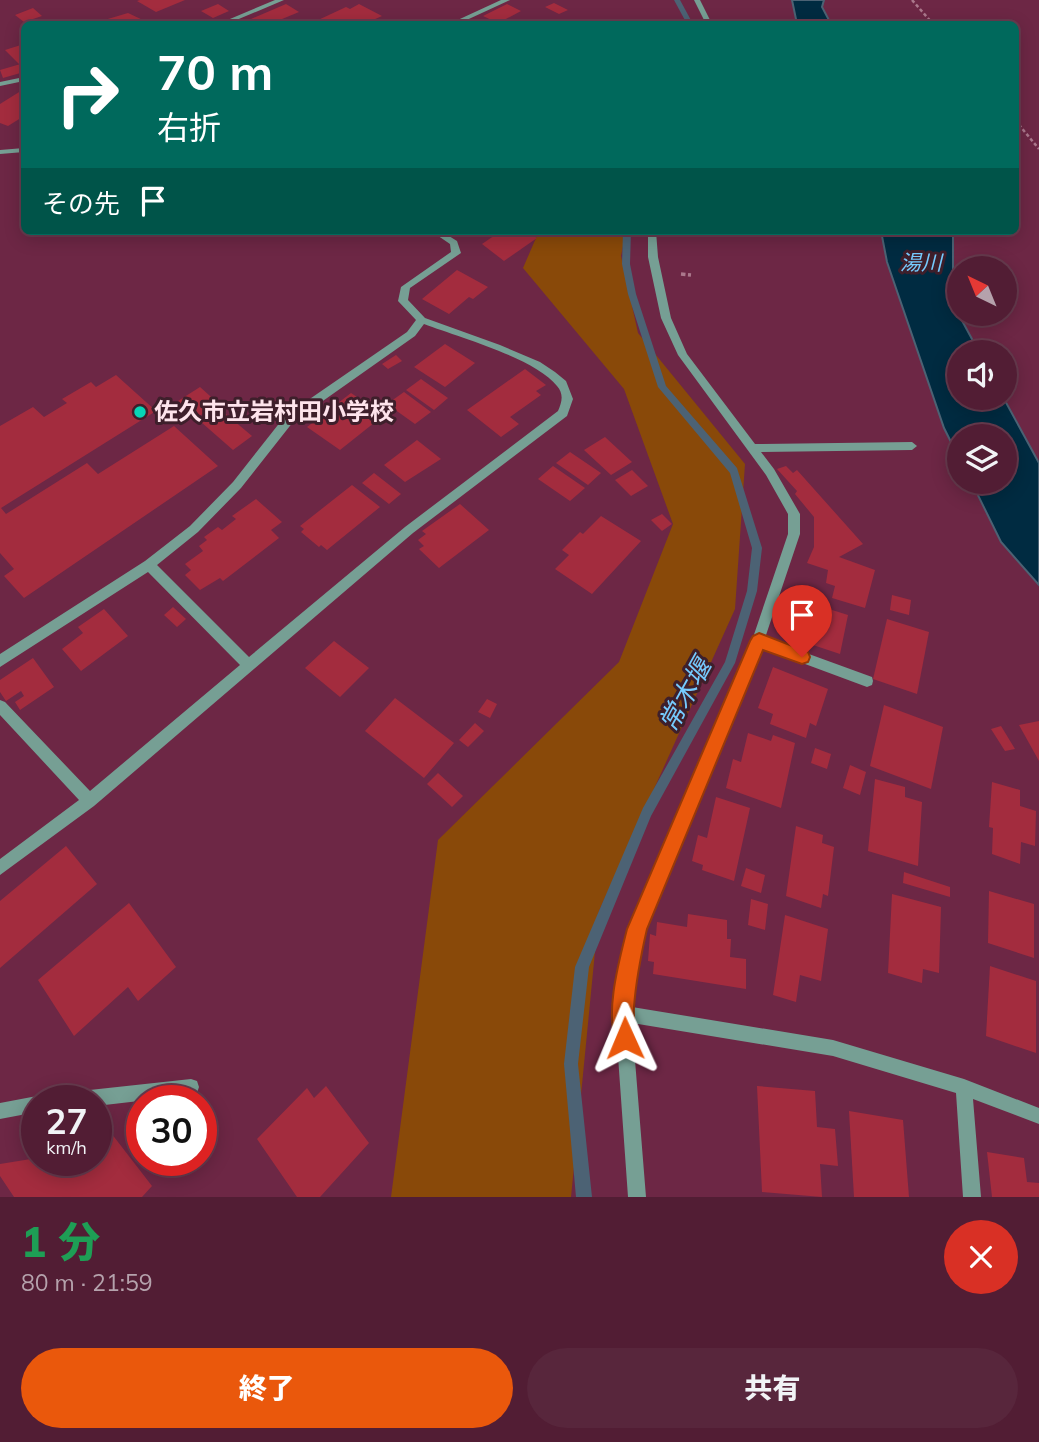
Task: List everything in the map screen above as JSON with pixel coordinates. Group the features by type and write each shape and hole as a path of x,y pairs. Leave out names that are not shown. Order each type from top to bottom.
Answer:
{"street":[{"path":"229,21 281,0"},
{"path":"460,21 508,0"},
{"path":"697,0 708,21"},
{"path":"0,84 21,80"},
{"path":"0,152 21,150"},
{"path":"0,868 89,801 247,664 480,474 563,413 568,399 562,384 527,361 422,320 403,301 406,287 456,253 454,243 441,235"},
{"path":"637,1197 623,1014 627,968 637,929 759,641 794,534 794,514 754,448 705,388 683,355 666,318 660,295 652,235"},
{"path":"0,661 149,565 194,529 237,485 289,419 411,334 422,320"},
{"path":"754,448 912,446"},
{"path":"149,565 247,664"},
{"path":"759,641 867,681"},
{"path":"0,706 89,801"},
{"path":"623,1014 833,1048 964,1087 1039,1116"},
{"path":"964,1087 972,1197"},
{"path":"0,1111 21,1107"}],"path":[{"path":"912,0 918,0"},
{"path":"912,0 930,21"},
{"path":"1019,125 1039,149"}],"shaded area":[{"path":"537,235 625,235 621,256 638,333 745,464 735,609 599,911 571,1197 391,1197 438,840 619,662 673,524 624,389 523,268"}],"water":[{"path":"792,0 824,0 822,7 829,21 796,21"},
{"name":"湯川","path":"882,235 953,235 953,256 947,256 947,326 965,326 972,340 947,340 947,410 1010,410 1039,463 1039,585 1001,542 977,494 1017,494 1017,424 947,424 947,434 887,262"}],"building":[{"path":"185,0 156,12 137,1"},
{"path":"554,3 568,10 559,14 545,7"},
{"path":"218,4 229,11 213,18 201,11"},
{"path":"286,4 299,12 277,21 251,19"},
{"path":"359,4 382,16 371,21 316,21 346,7 350,9"},
{"path":"507,4 521,11 504,20 506,21 494,21 483,16"},
{"path":"33,8 42,16 23,21 15,15"},
{"path":"128,13 145,21 101,21"},
{"path":"21,45 21,63 19,64 5,50"},
{"path":"21,64 21,73 3,78 0,70"},
{"path":"21,91 21,118 8,126 0,123 0,104"},
{"path":"495,235 532,235 537,238 504,261 482,244"},
{"path":"457,270 488,287 473,299 469,297 449,314 422,299"},
{"path":"445,344 475,363 445,387 414,367"},
{"path":"396,355 402,361 388,369 382,364"},
{"path":"525,369 546,385 536,391 541,395 510,417 519,424 501,437 467,410"},
{"path":"116,375 156,411 1,508 6,514 87,463 98,474 174,426 218,466 24,598 4,576 14,569 0,553 0,426 33,407 44,417 67,403 62,399 91,382 96,387"},
{"path":"421,379 448,398 434,410 406,390"},
{"path":"200,387 219,404 196,418 178,401"},
{"path":"404,392 431,412 415,424 387,404"},
{"path":"351,393 384,415 340,450 307,427"},
{"path":"220,409 252,436 233,450 201,422"},
{"path":"605,437 632,462 611,475 584,450"},
{"path":"417,440 441,459 405,482 384,465"},
{"path":"570,452 601,473 588,485 556,463"},
{"path":"553,466 585,488 570,501 538,479"},
{"path":"786,466 793,473 797,470 863,544 839,557 875,570 865,608 832,598 835,586 826,583 828,570 807,563 814,547 814,517 795,494 797,491 777,469"},
{"path":"632,470 648,486 631,496 615,480"},
{"path":"374,473 401,494 389,504 362,483"},
{"path":"352,485 380,507 327,550 321,545 319,547 301,532 304,529 300,526"},
{"path":"256,499 282,522 271,530 279,538 223,581 220,578 200,590 185,575 191,570 185,564 203,551 199,546 207,540 204,537 218,527 222,530 236,519 232,516"},
{"path":"460,504 489,530 439,568 419,549 424,546 418,540 426,534 422,531"},
{"path":"662,514 672,524 662,531 651,520"},
{"path":"601,516 641,541 592,594 555,569 569,555 562,550"},
{"path":"892,595 911,600 909,615 890,610"},
{"path":"797,599 848,615 840,654 801,641 803,634 789,630"},
{"path":"173,607 186,619 177,627 164,615"},
{"path":"104,609 128,636 81,671 62,649 83,633 78,627"},
{"path":"887,619 929,632 917,694 873,679"},
{"path":"334,641 369,668 340,697 305,668"},
{"path":"33,658 54,687 20,710 15,702 24,696 21,691 6,701 0,692 0,680"},
{"path":"773,667 828,689 816,726 810,723 806,738 770,724 773,714 758,708"},
{"path":"395,698 454,743 424,778 365,731"},
{"path":"487,699 497,704 490,718 478,712"},
{"path":"884,705 943,727 931,789 870,766"},
{"path":"1039,721 1039,761 1019,725"},
{"path":"475,723 484,731 468,747 459,740"},
{"path":"1001,726 1015,749 1005,751 991,729"},
{"path":"748,733 771,741 773,735 795,743 781,808 726,788 733,759 741,762"},
{"path":"815,748 831,754 827,769 811,763"},
{"path":"850,765 866,772 860,795 843,788"},
{"path":"438,773 463,796 452,807 427,784"},
{"path":"875,779 905,787 905,797 922,802 918,866 868,851"},
{"path":"992,782 1020,790 1020,806 1036,811 1035,846 1021,842 1020,864 992,854 993,828 989,827"},
{"path":"716,797 750,808 734,881 702,870 703,865 692,861 698,835 707,838"},
{"path":"796,826 823,835 822,843 834,847 828,896 823,894 821,908 786,896"},
{"path":"66,846 97,884 0,968 0,901"},
{"path":"746,868 765,875 761,893 741,886"},
{"path":"904,872 950,887 950,897 903,883"},
{"path":"989,891 1034,904 1034,958 988,943"},
{"path":"892,894 941,907 939,973 923,969 922,983 888,973"},
{"path":"751,899 768,904 765,930 748,925"},
{"path":"129,903 176,967 138,1001 128,987 74,1036 38,980"},
{"path":"688,914 727,920 727,939 731,939 730,957 746,959 746,989 653,974 654,962 648,961 650,934 656,936 657,922 687,927"},
{"path":"785,915 828,929 821,981 800,975 796,1002 773,995"},
{"path":"990,966 1036,981 1036,1053 986,1036"},
{"path":"326,1086 369,1143 320,1197 297,1197 257,1139 307,1088 314,1098"},
{"path":"757,1086 815,1091 817,1127 835,1129 838,1166 820,1164 822,1197 762,1192"},
{"path":"849,1111 903,1120 909,1197 854,1197"},
{"path":"112,1134 126,1152 126,1176 144,1176 152,1186 142,1197 14,1197 0,1176 0,1164 21,1161 21,1176 112,1176"},
{"path":"987,1152 1024,1158 1027,1182 1039,1183 1039,1197 992,1197"}],"waterway":[{"name":"常木堰","path":"677,0 688,21"},
{"name":"常木堰","path":"584,1197 571,1064 582,967 647,812 730,663 752,591 757,548 734,471 662,387 632,294 626,264 627,235"}],"place":[{"name":"佐久市立岩村田小学校","path":"140,412"}],"route":[{"path":"625,1038 623,1014 627,968 637,929 759,641 802,657"}]}
